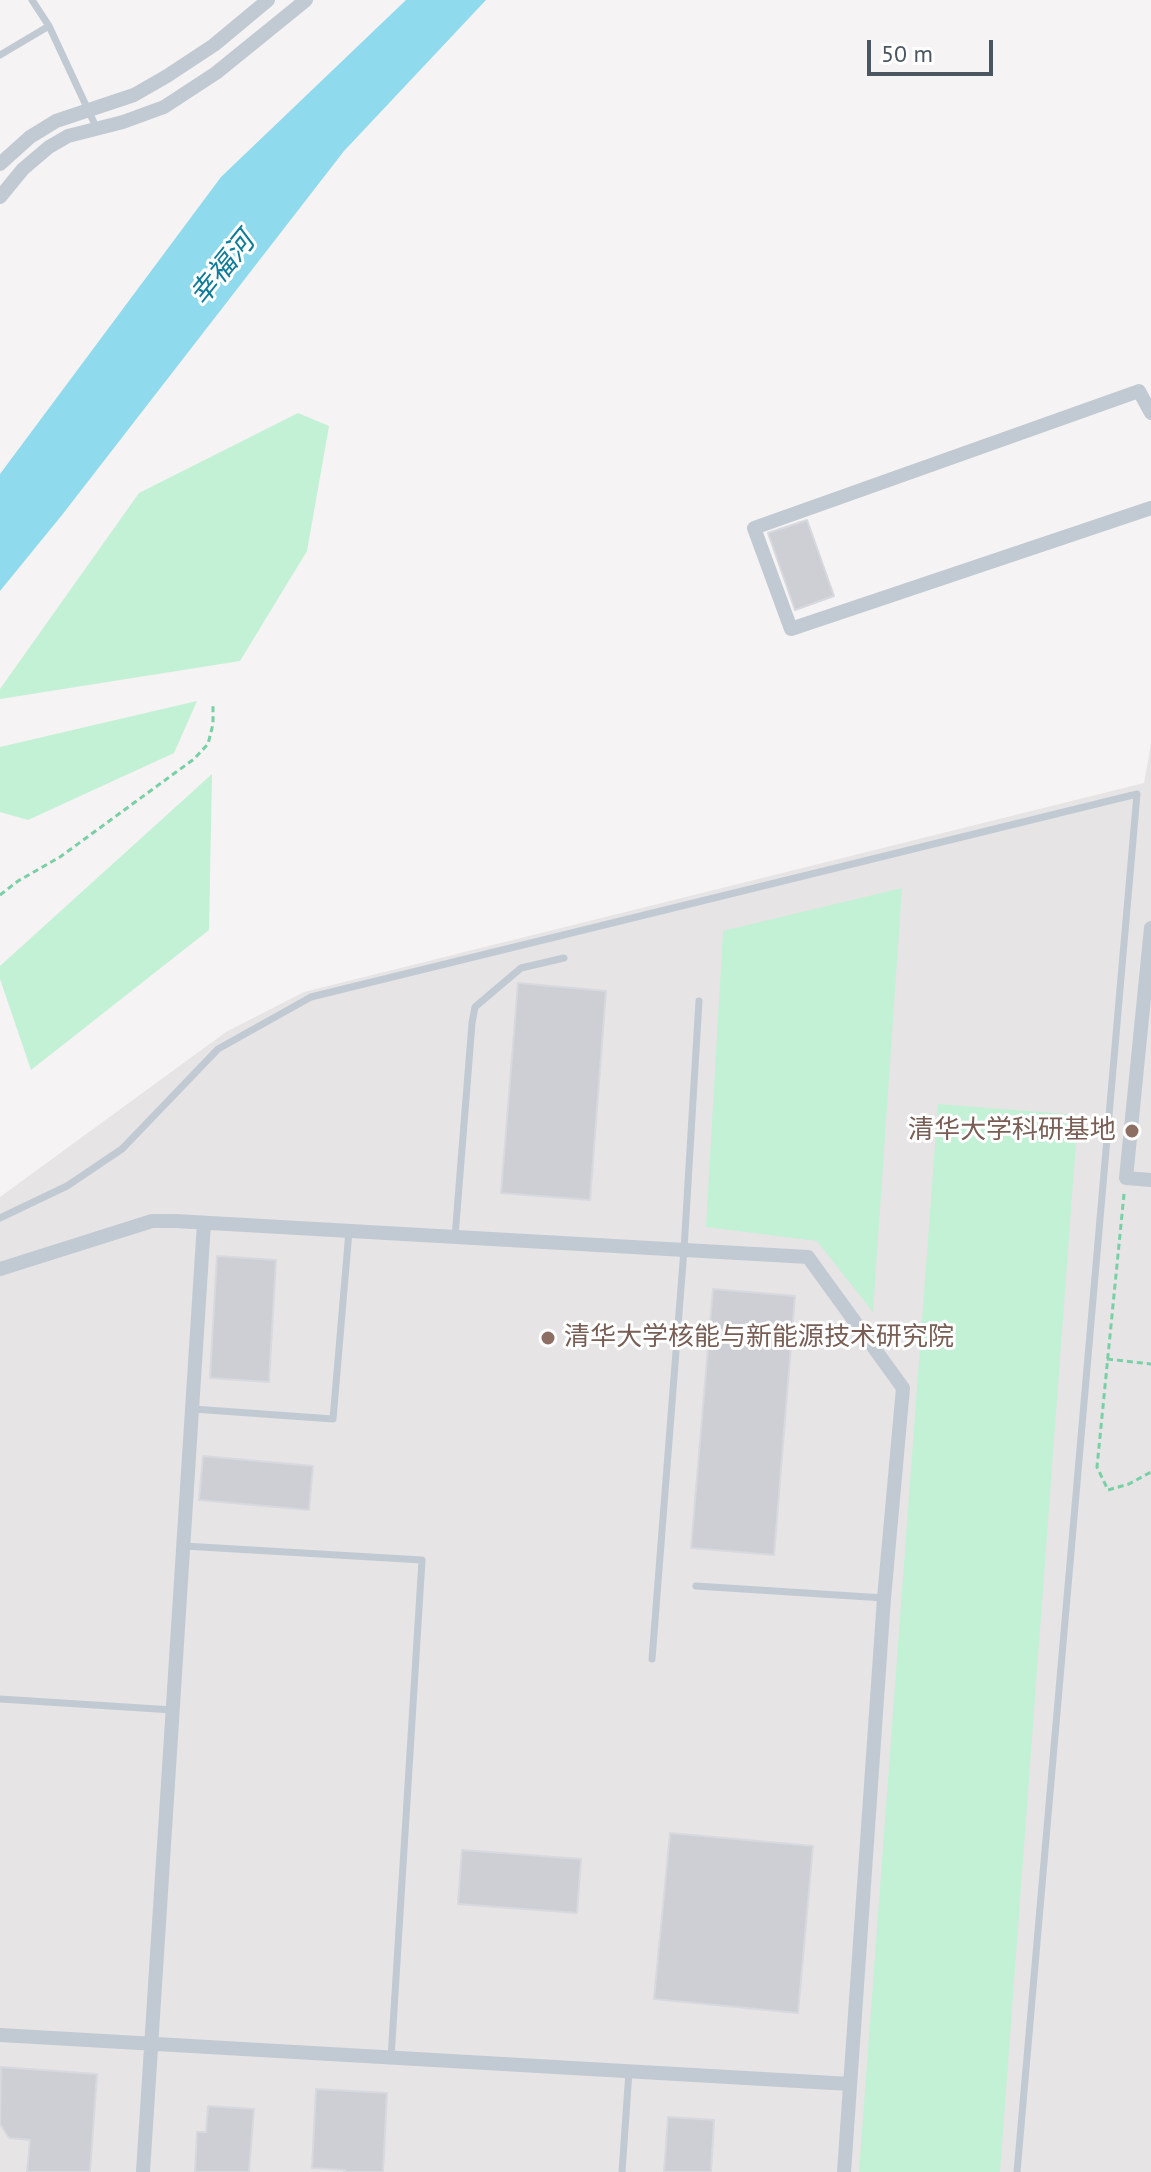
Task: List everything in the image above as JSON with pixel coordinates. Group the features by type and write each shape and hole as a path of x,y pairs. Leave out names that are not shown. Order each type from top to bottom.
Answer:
{"street":[{"path":"0,164 30,137 56,121 134,95 167,76 214,45 268,0"},
{"path":"0,197 23,169 49,147 68,136 164,107 216,73 306,0"},
{"path":"1151,413 1139,391 754,528 791,629 1151,508"},
{"path":"1151,928 1126,1178 1151,1180"},
{"path":"0,1269 152,1221 808,1257 903,1388 884,1598 844,2172"},
{"path":"143,2172 204,1223"},
{"path":"0,2035 850,2084"}],"lane":[{"path":"32,0 49,26 97,129"},
{"path":"0,55 49,26"},
{"path":"0,1218 67,1186 122,1149 218,1049 311,997 1137,794 1017,2172"},
{"path":"455,1237 475,1007 521,968 564,958"},
{"path":"652,1659 684,1249 699,1001"},
{"path":"193,1409 333,1419 349,1231"},
{"path":"184,1546 422,1560 391,2058"},
{"path":"696,1586 884,1598"},
{"path":"0,1699 173,1710"},
{"path":"622,2172 629,2071"}],"path":[{"path":"0,895 60,857 194,759 208,744 213,724 213,705"},
{"path":"1126,1178 1097,1467 1108,1490 1129,1484 1151,1472"},
{"path":"1107,1359 1151,1364"}],"shaded area":[{"name":"清华大学核能与新能源技术研究院","path":"1151,744 1151,2172 0,2172 0,1197 226,1032 304,992 1144,783"}],"green space":[{"path":"298,413 329,426 307,551 240,661 0,699 0,689 139,493"},
{"path":"197,701 174,753 28,820 0,812 0,747"},
{"path":"212,774 209,930 31,1070 0,979 0,966"},
{"path":"902,888 873,1312 817,1241 706,1227 723,931"},
{"path":"938,1104 1078,1115 1000,2172 859,2172"}],"water":[{"name":"幸福河","path":"406,0 486,0 344,151 0,591 0,474 221,177"}],"building":[{"path":"807,520 834,596 795,610 768,533"},
{"path":"518,983 606,991 590,1200 501,1193"},
{"path":"217,1256 276,1260 269,1382 210,1378"},
{"path":"713,1289 795,1296 774,1555 691,1548"},
{"path":"203,1456 313,1466 309,1510 199,1500"},
{"path":"670,1833 813,1846 798,2013 654,1999"},
{"path":"462,1850 581,1859 577,1913 458,1904"},
{"path":"1,2067 97,2074 90,2172 27,2172 30,2140 9,2138 0,2124"},
{"path":"316,2089 387,2093 383,2172 312,2168"},
{"path":"208,2106 254,2109 249,2172 195,2172 197,2132 206,2132"},
{"path":"668,2117 714,2120 711,2172 664,2172"}],"place":[{"name":"清华大学科研基地","path":"1132,1131"},
{"name":"清华大学核能与新能源技术研究院","path":"548,1338"}]}
